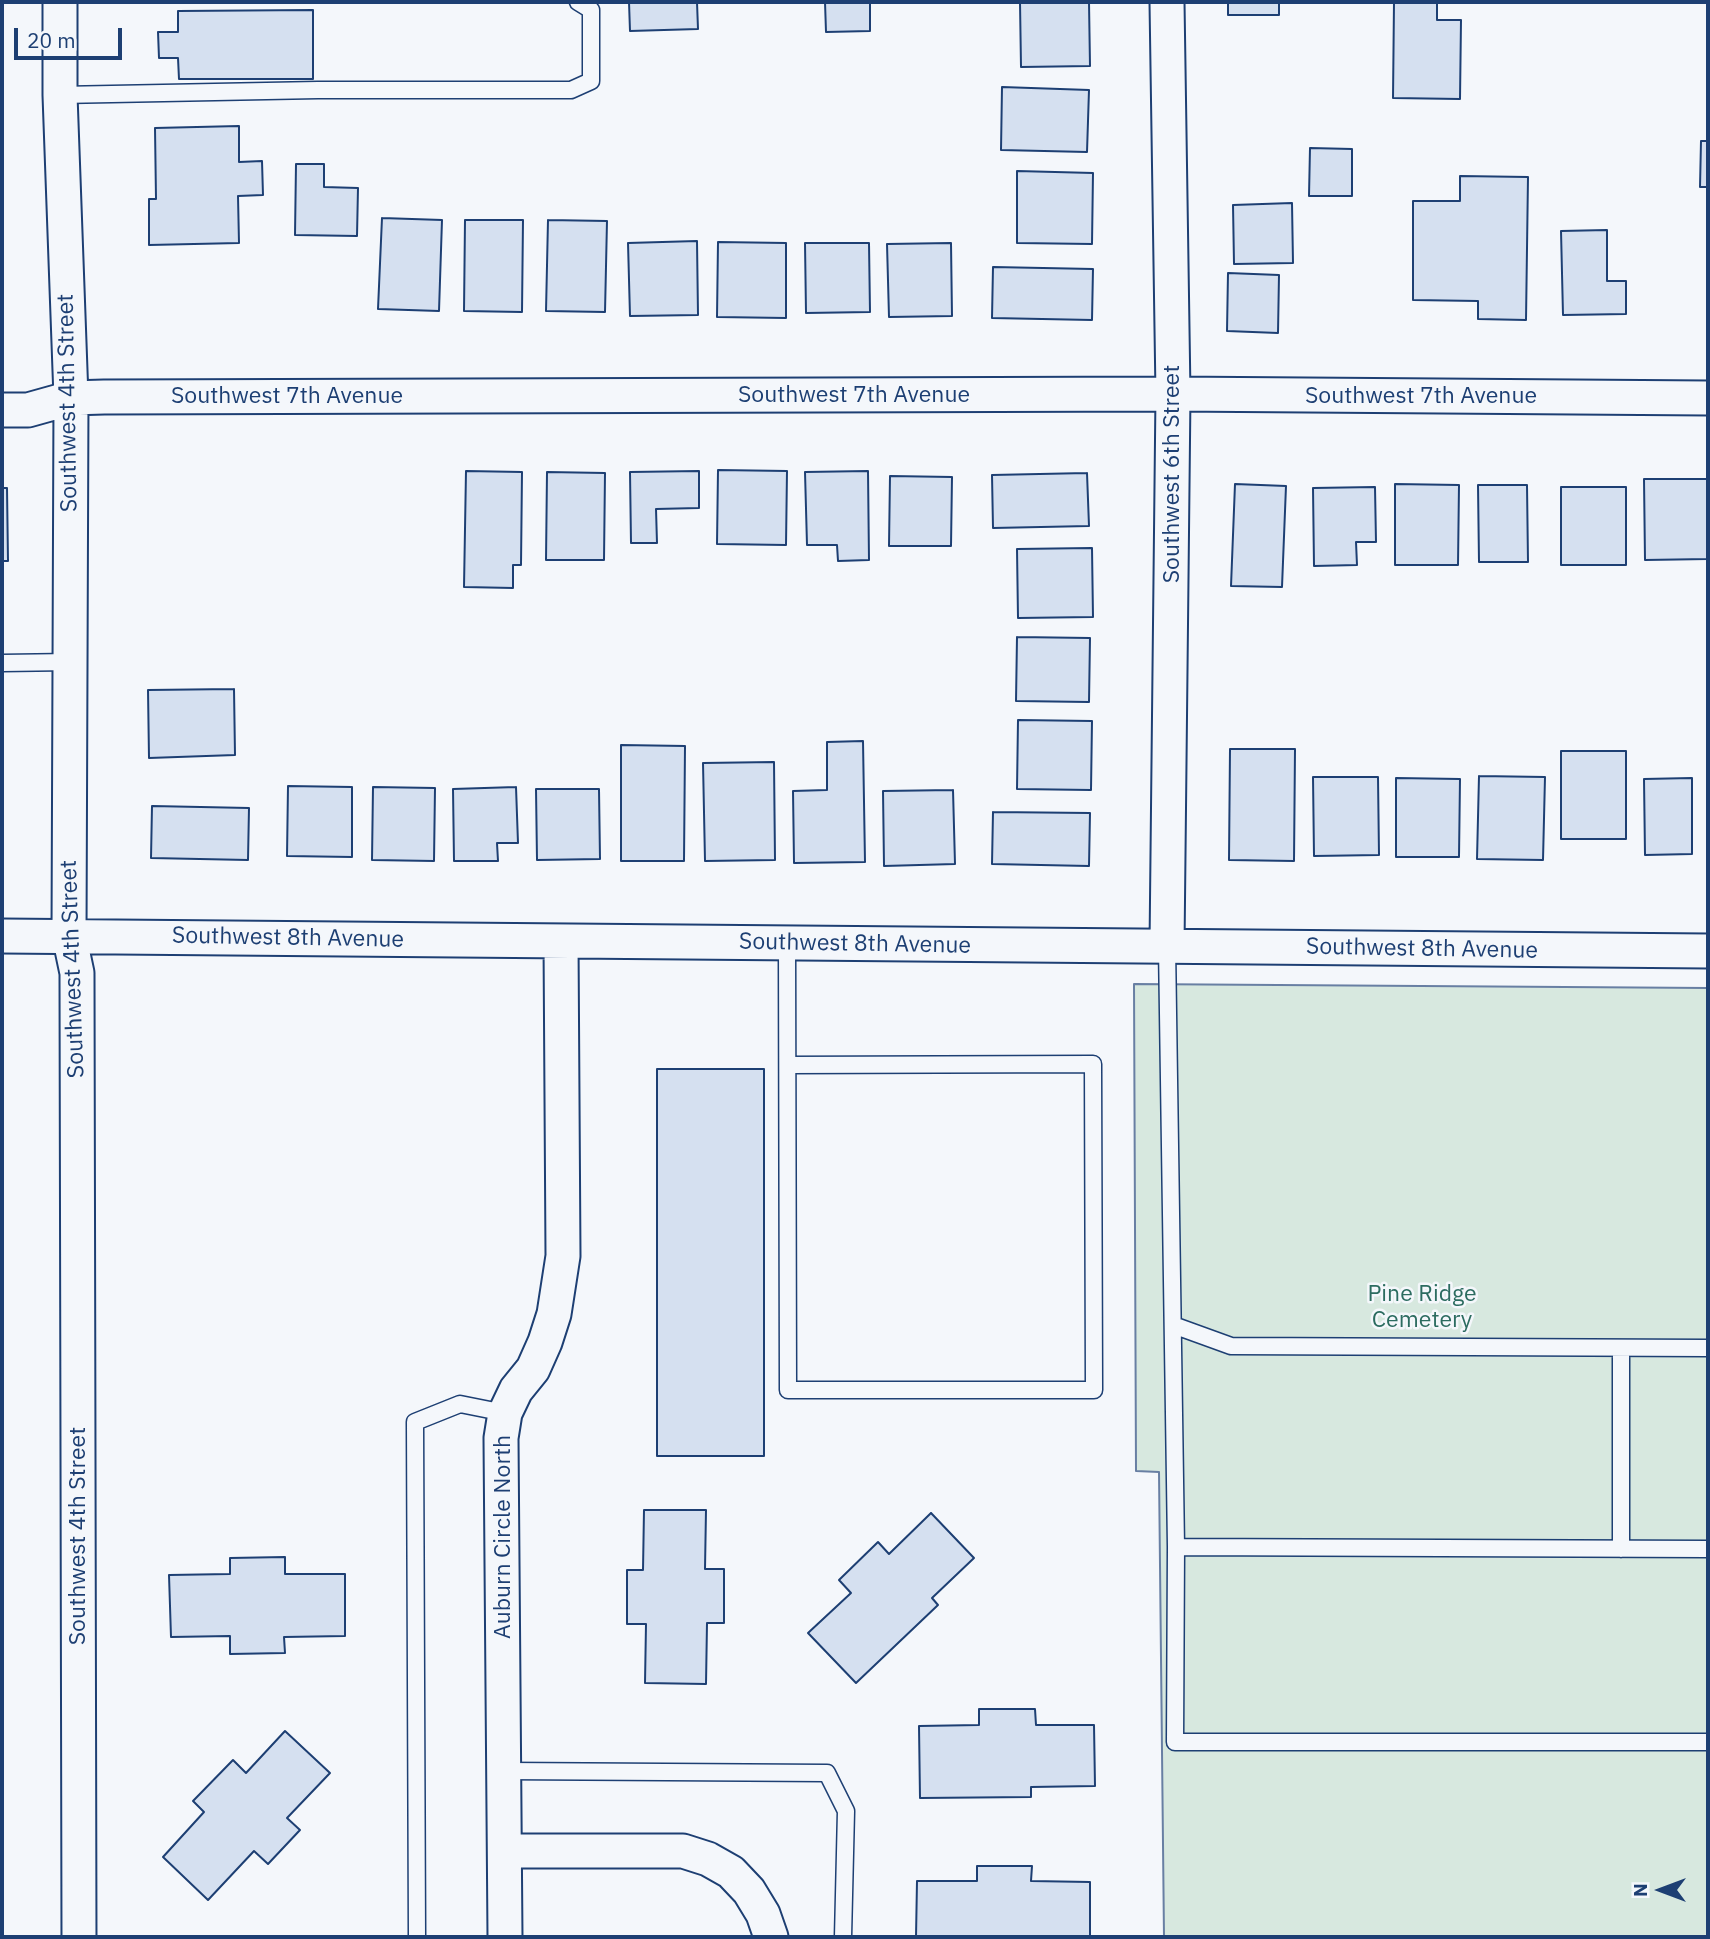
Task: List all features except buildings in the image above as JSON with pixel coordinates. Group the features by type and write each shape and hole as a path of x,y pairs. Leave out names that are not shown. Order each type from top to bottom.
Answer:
{"street":[{"name":"Southwest 4th Street","path":"60,2 60,95 71,398 69,935 77,973 79,1937"},
{"name":"Southwest 6th Street","path":"1167,2 1173,394 1167,946"},
{"name":"Southwest 7th Avenue","path":"2,410 28,410 71,398 1173,394 1708,398"},
{"name":"Southwest 8th Avenue","path":"2,936 1708,951"},
{"name":"Auburn Circle North","path":"505,1937 501,1438 505,1413 516,1390 533,1369 545,1342 554,1314 563,1256 562,941"},
{"path":"505,1851 683,1851 708,1859 731,1872 749,1891 763,1914 771,1937"}],"lane":[{"path":"60,95 317,90 571,90 591,81 591,10 578,2"},
{"path":"2,663 71,662"},
{"path":"787,943 788,1390 1094,1390 1093,1064 788,1065"},
{"path":"1167,946 1176,1547 1175,1742 1708,1742"},
{"path":"1173,1325 1231,1346 1708,1348"},
{"path":"1621,1348 1621,1549"},
{"path":"417,1937 415,1422 460,1404 505,1413"},
{"path":"1176,1547 1708,1549"},
{"path":"504,1771 827,1773 846,1811 843,1937"}],"green space":[{"name":"Pine Ridge Cemetery","path":"1134,984 1708,988 1708,1937 1164,1937 1159,1472 1136,1471"}]}
